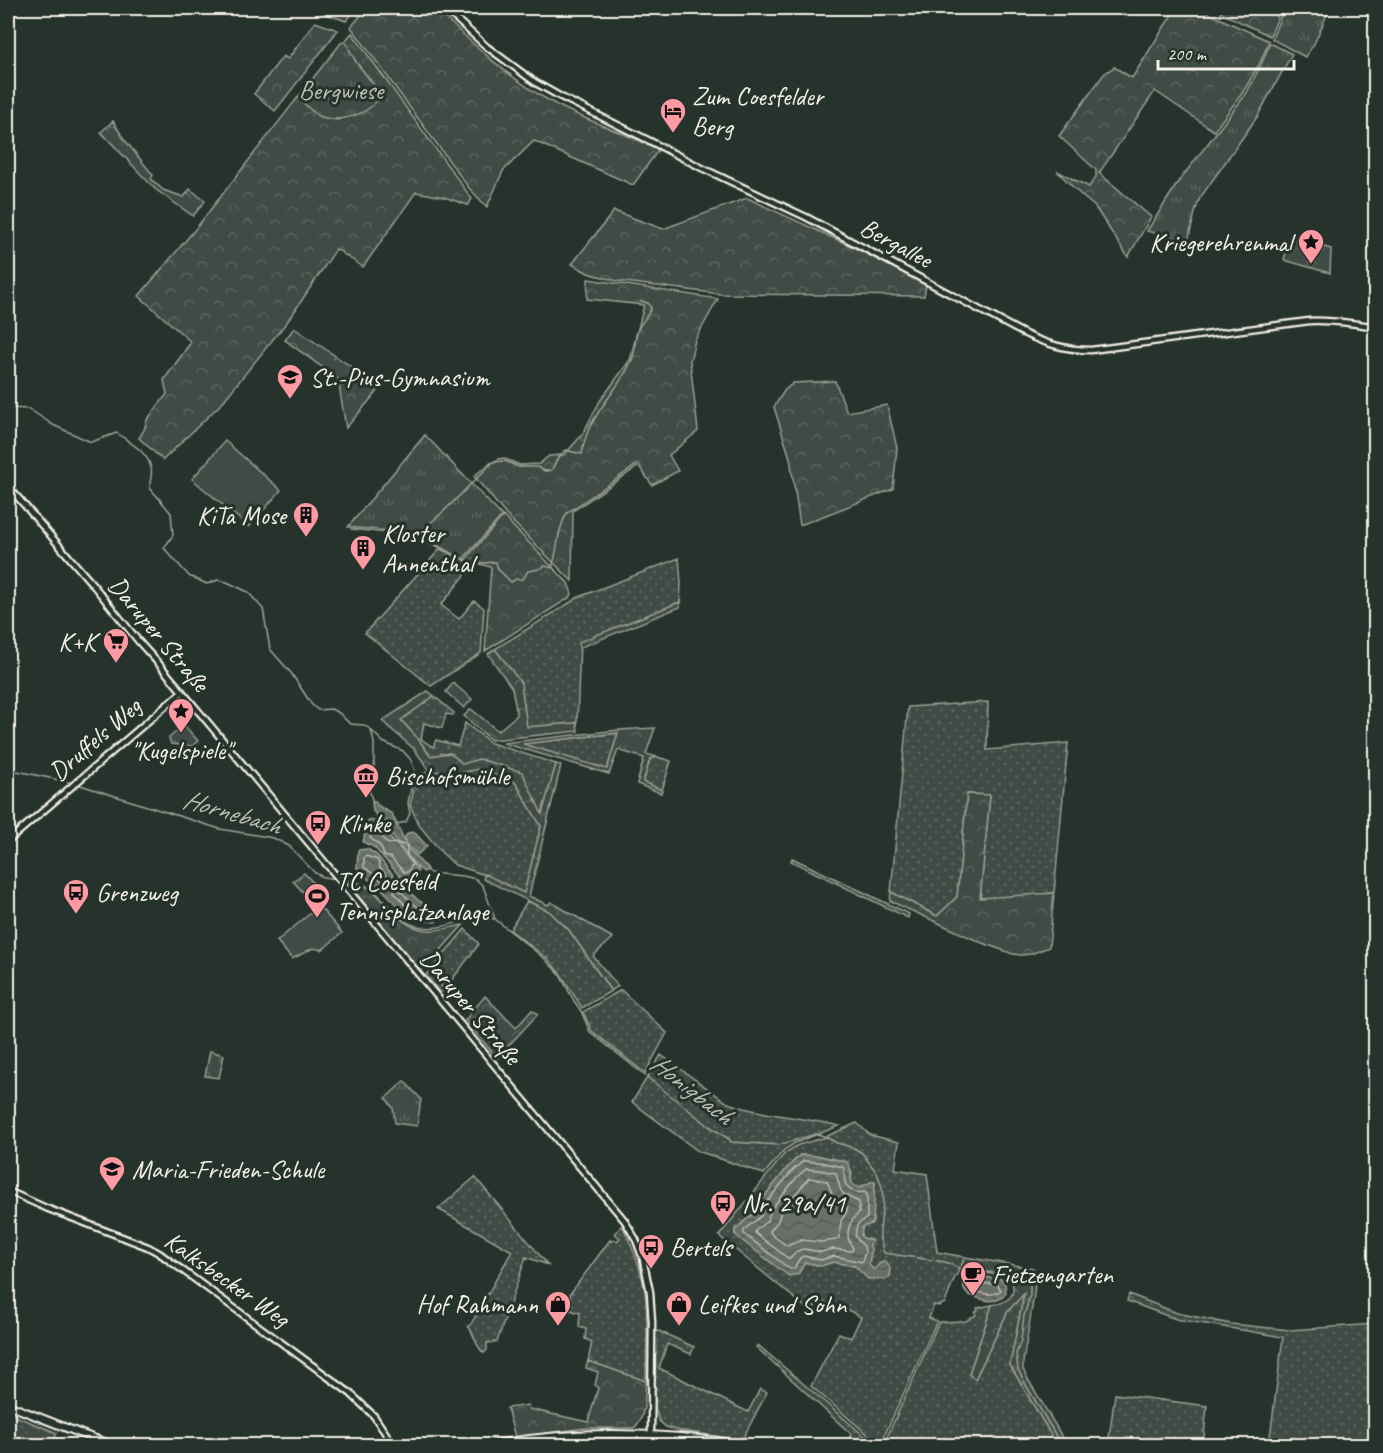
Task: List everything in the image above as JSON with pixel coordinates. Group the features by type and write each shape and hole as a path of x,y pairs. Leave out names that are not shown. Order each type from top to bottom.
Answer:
{"main road":[{"path":"8,1405 115,1446"},
{"path":"485,1446 508,1441 585,1434 651,1434 710,1439 749,1446"}],"street":[{"name":"Bergallee","path":"444,8 487,47 536,83 561,98 688,162 806,217 1023,333 1050,345 1071,350 1091,350 1325,320 1376,327"},
{"name":"Daruper Straße","path":"8,486 615,1207 631,1231 643,1259 650,1293 651,1434"},
{"name":"Druffels Weg","path":"8,841 182,692"},
{"name":"Kalksbecker Weg","path":"8,1191 159,1253 341,1385 374,1416 394,1446"}],"green space":[{"path":"311,8 357,8 346,21"},
{"path":"367,8 435,8 493,61 540,95 582,117 659,149 633,185 534,141 503,171 487,207 469,188 351,27"},
{"path":"1176,8 1197,8 1269,41 1260,63 1243,92 1214,131 1155,91 1099,173 1151,217 1128,257 1095,207 1057,171 1089,187 1096,177 1096,170 1059,136 1104,74 1114,67 1132,78"},
{"path":"1224,8 1261,8 1278,17 1270,36 1221,13"},
{"path":"1284,8 1330,8 1314,44 1305,57 1272,39"},
{"path":"315,22 338,30 275,111 254,94 283,56 288,59"},
{"path":"352,33 472,199 468,205 444,197 416,192 363,267 336,249 290,318 221,404 163,460 139,438 147,420 167,394 164,380 191,342 139,296 197,227 298,97 318,116 337,120 361,113 373,105 381,94 356,62 345,41"},
{"name":"Bergwiese","path":"345,41 356,62 381,94 373,105 361,113 340,119 325,118 313,112 298,97"},
{"path":"1270,43 1292,54 1257,117 1200,198 1188,241 1147,231 1179,181 1246,94"},
{"path":"113,121 124,139 153,175 151,179 163,190 184,197 190,189 205,201 193,216 155,189 101,132"},
{"path":"747,198 855,248 926,285 924,296 720,294 617,281 588,273 572,264 614,211 663,229"},
{"path":"1290,236 1331,249 1330,273 1284,260"},
{"path":"588,279 718,299 695,340 690,361 698,431 669,455 678,471 652,485 639,466 573,511 572,581 506,515 474,476 489,464 503,458 520,465 539,464 549,456 564,455 582,435 600,401 630,360 644,305 587,299"},
{"path":"294,328 381,387 346,428 338,379 285,340"},
{"path":"835,381 847,412 887,405 897,448 893,489 800,525 790,458 774,407 784,391 793,383"},
{"path":"425,435 502,516 463,559 410,533 348,527"},
{"path":"225,441 281,490 249,527 192,479"},
{"path":"503,516 568,583 572,594 485,651 491,567 465,560"},
{"path":"440,549 474,564 441,605 459,619 474,601 484,608 481,653 431,686 365,633"},
{"path":"679,558 680,602 580,642 577,723 527,727 521,683 495,649 579,597"},
{"path":"680,602 680,607 579,648 579,642"},
{"path":"495,649 521,683 527,727 577,723 578,731 491,740 464,716 471,709 498,731 517,715 512,688 488,654"},
{"path":"453,683 472,699 464,708 446,692"},
{"path":"428,691 434,696 401,720 430,756 450,753 463,764 479,759 522,772 542,814 556,764 561,765 529,896 548,905 551,902 613,938 593,956 618,986 611,991 569,930 549,911 483,879 485,874 524,893 541,826 515,782 478,769 460,773 430,771 414,749 382,721"},
{"path":"434,696 454,713 453,715 446,714 442,728 424,723 421,739 433,747 436,740 458,746 465,723 491,743 556,764 542,815 521,772 479,759 463,764 450,753 430,756 401,720"},
{"path":"988,702 987,750 1068,743 1054,893 980,899 990,795 967,794 957,897 937,916 891,892 908,707"},
{"path":"184,725 198,741 192,746 171,744 169,738"},
{"path":"655,728 646,754 657,757 650,759 643,782 662,790 661,793 637,784 644,758 618,750 609,774 503,743","holes":["618,733 607,769 523,744"]},
{"path":"618,733 607,770 521,744"},
{"path":"657,757 671,761 662,790 643,782 650,759"},
{"path":"478,769 515,782 541,826 524,894 485,875 455,865 419,825 410,805 418,775 430,771 460,773"},
{"path":"967,794 990,795 980,898 1054,893 1049,947 1031,954 1013,954 980,942 890,901 891,892 937,916 957,897"},
{"path":"792,858 909,914 908,918 791,861"},
{"path":"304,873 325,895 314,904 293,881"},
{"path":"346,882 369,888 404,922 414,927 434,930 463,925 420,970"},
{"path":"527,901 549,911 569,930 611,991 582,1008 562,976 548,959 510,930"},
{"name":"TC Coesfeld Tennisplatzanlage","path":"319,906 342,933 322,950 313,948 292,959 277,941"},
{"path":"465,929 479,944 451,981 449,979 441,986 444,990 440,993 426,975"},
{"path":"621,990 667,1033 645,1073 592,1031 583,1012"},
{"path":"485,996 516,1028 532,1010 538,1014 497,1058 465,1020"},
{"path":"210,1051 224,1055 219,1078 205,1076"},
{"path":"661,1055 728,1103 755,1111 839,1126 795,1143 784,1150 764,1174 698,1151 632,1102"},
{"path":"404,1081 421,1099 417,1126 395,1123 393,1108 386,1098"},
{"path":"857,1123 870,1135 899,1142 895,1169 927,1174 937,1252 965,1257 945,1303 939,1306 934,1305 929,1318 937,1321 880,1445 811,1386 839,1333 851,1338 861,1317 819,1301 811,1312 719,1236 785,1153 798,1145 823,1138","holes":["800,1155 844,1161 852,1173 853,1185 859,1188 875,1182 873,1201 861,1236 871,1240 868,1265 874,1270 833,1262 821,1266 805,1262 798,1274 735,1234 735,1229 757,1213 760,1202"]},
{"path":"475,1177 548,1265 526,1257 497,1342 487,1343 487,1350 484,1353 468,1326 512,1251 438,1209"},
{"path":"622,1225 636,1258 645,1292 646,1381 588,1361 592,1342 585,1339 586,1329 579,1327 580,1313 564,1308 571,1299 570,1294 610,1240 617,1241 620,1238 615,1234"},
{"path":"965,1257 1033,1268 1036,1272 1023,1369 1067,1445 1055,1445 1010,1365 1024,1294 1008,1311 975,1379 969,1374 992,1305 1009,1299 1013,1286 1009,1274 959,1271"},
{"path":"1024,1293 1010,1365 1055,1445 883,1446 939,1322 966,1321 976,1315 977,1308 992,1305 969,1374 975,1379 1008,1311"},
{"path":"1129,1294 1177,1313 1231,1324 1290,1330 1375,1324 1376,1355 1372,1379 1373,1445 1269,1445 1283,1337 1176,1319 1127,1301"},
{"path":"659,1331 694,1347 691,1354 667,1344 659,1368 748,1412 760,1389 767,1392 742,1440 676,1430 666,1427 659,1421 655,1408 654,1332"},
{"path":"758,1345 875,1445 846,1445 851,1434 756,1347"},
{"path":"588,1361 646,1381 643,1413 634,1428 586,1428 515,1437 507,1408 528,1405 529,1409 588,1422 598,1388 595,1385 598,1372 586,1368"},
{"path":"1115,1394 1207,1406 1203,1445 1178,1446 1172,1444 1172,1439 1160,1437 1158,1445 1108,1445"},
{"path":"8,1413 57,1433 51,1445 8,1445"}],"water":[{"path":"372,801 392,814 408,848 427,869 424,872 406,854 373,811"},
{"path":"368,820 373,820 418,871 406,883 374,847 363,842"},
{"path":"414,832 427,846 417,855 406,843 405,837 408,833"},
{"path":"367,849 379,857 413,896 440,917 435,922 413,919 383,890 364,876 357,868 358,850"},
{"path":"800,1155 820,1156 847,1162 853,1185 859,1188 875,1182 873,1222 862,1227 861,1236 873,1241 870,1244 869,1265 874,1270 885,1261 890,1269 889,1278 868,1279 855,1266 833,1262 821,1266 805,1262 798,1274 789,1276 735,1234 735,1230 757,1213 760,1202"},
{"path":"972,1276 1001,1279 1005,1283 1006,1293 1000,1299 992,1301 970,1295 965,1291 964,1279"}],"waterway":[{"path":"351,529 415,536 443,512 493,462 505,461 519,467 537,467 545,471 552,470 565,450 582,454 589,429 632,360 638,329 651,308 648,303 641,301"},
{"name":"Honigbach","path":"8,406 9,408 29,409 53,425 91,442 117,433 142,452 151,468 150,488 171,513 173,535 164,548 189,576 207,584 218,580 227,582 248,592 263,609 270,649 291,673 312,705 318,710 331,709 339,713 350,724 364,725 371,730 374,743 374,767 368,786 373,803"},
{"path":"416,537 472,563 478,560 481,563 496,562 498,569 511,582 523,579 528,571 545,566 552,568 561,526 567,513 638,464"},
{"name":"Honigbach","path":"371,730 383,742 403,751 411,760 415,771 408,803 410,813 406,822 397,824"},
{"name":"Hornebach","path":"8,771 73,783"},
{"name":"Hornebach","path":"77,784 220,829 273,838 289,846 315,873 336,879"},
{"name":"Honigbach","path":"426,870 430,873 476,879 483,886 495,919 545,959 560,975 581,1011 590,1032 731,1142 779,1145 816,1134 862,1153 877,1173 882,1187 880,1239 884,1253 945,1262 963,1270 998,1273 1022,1271 1027,1275 1030,1281 1030,1295 1016,1354 1018,1369 1060,1446"},
{"name":"Hornebach","path":"343,880 371,888 398,915 416,926 426,928 475,919 495,919"}],"place":[{"name":"Zum Coesfelder Berg","path":"673,134"},
{"name":"Kriegerehrenmal","path":"1311,265"},
{"name":"St.-Pius-Gymnasium","path":"290,400"},
{"name":"KiTa Mose","path":"306,538"},
{"name":"Kloster Annenthal","path":"363,571"},
{"name":"K+K","path":"116,664"},
{"name":"\"Kugelspiele\"","path":"181,734"},
{"name":"Bischofsmühle","path":"366,799"},
{"name":"Klinke","path":"318,846"},
{"name":"Grenzweg","path":"76,915"},
{"name":"TC Coesfeld Tennisplatzanlage","path":"317,919"},
{"name":"Maria-Frieden-Schule","path":"112,1192"},
{"name":"Nr. 29a/41","path":"723,1226"},
{"name":"Bertels","path":"651,1270"},
{"name":"Fietzengarten","path":"973,1297"},
{"name":"Hof Rahmann","path":"558,1327"},
{"name":"Leifkes und Sohn","path":"679,1327"}]}
